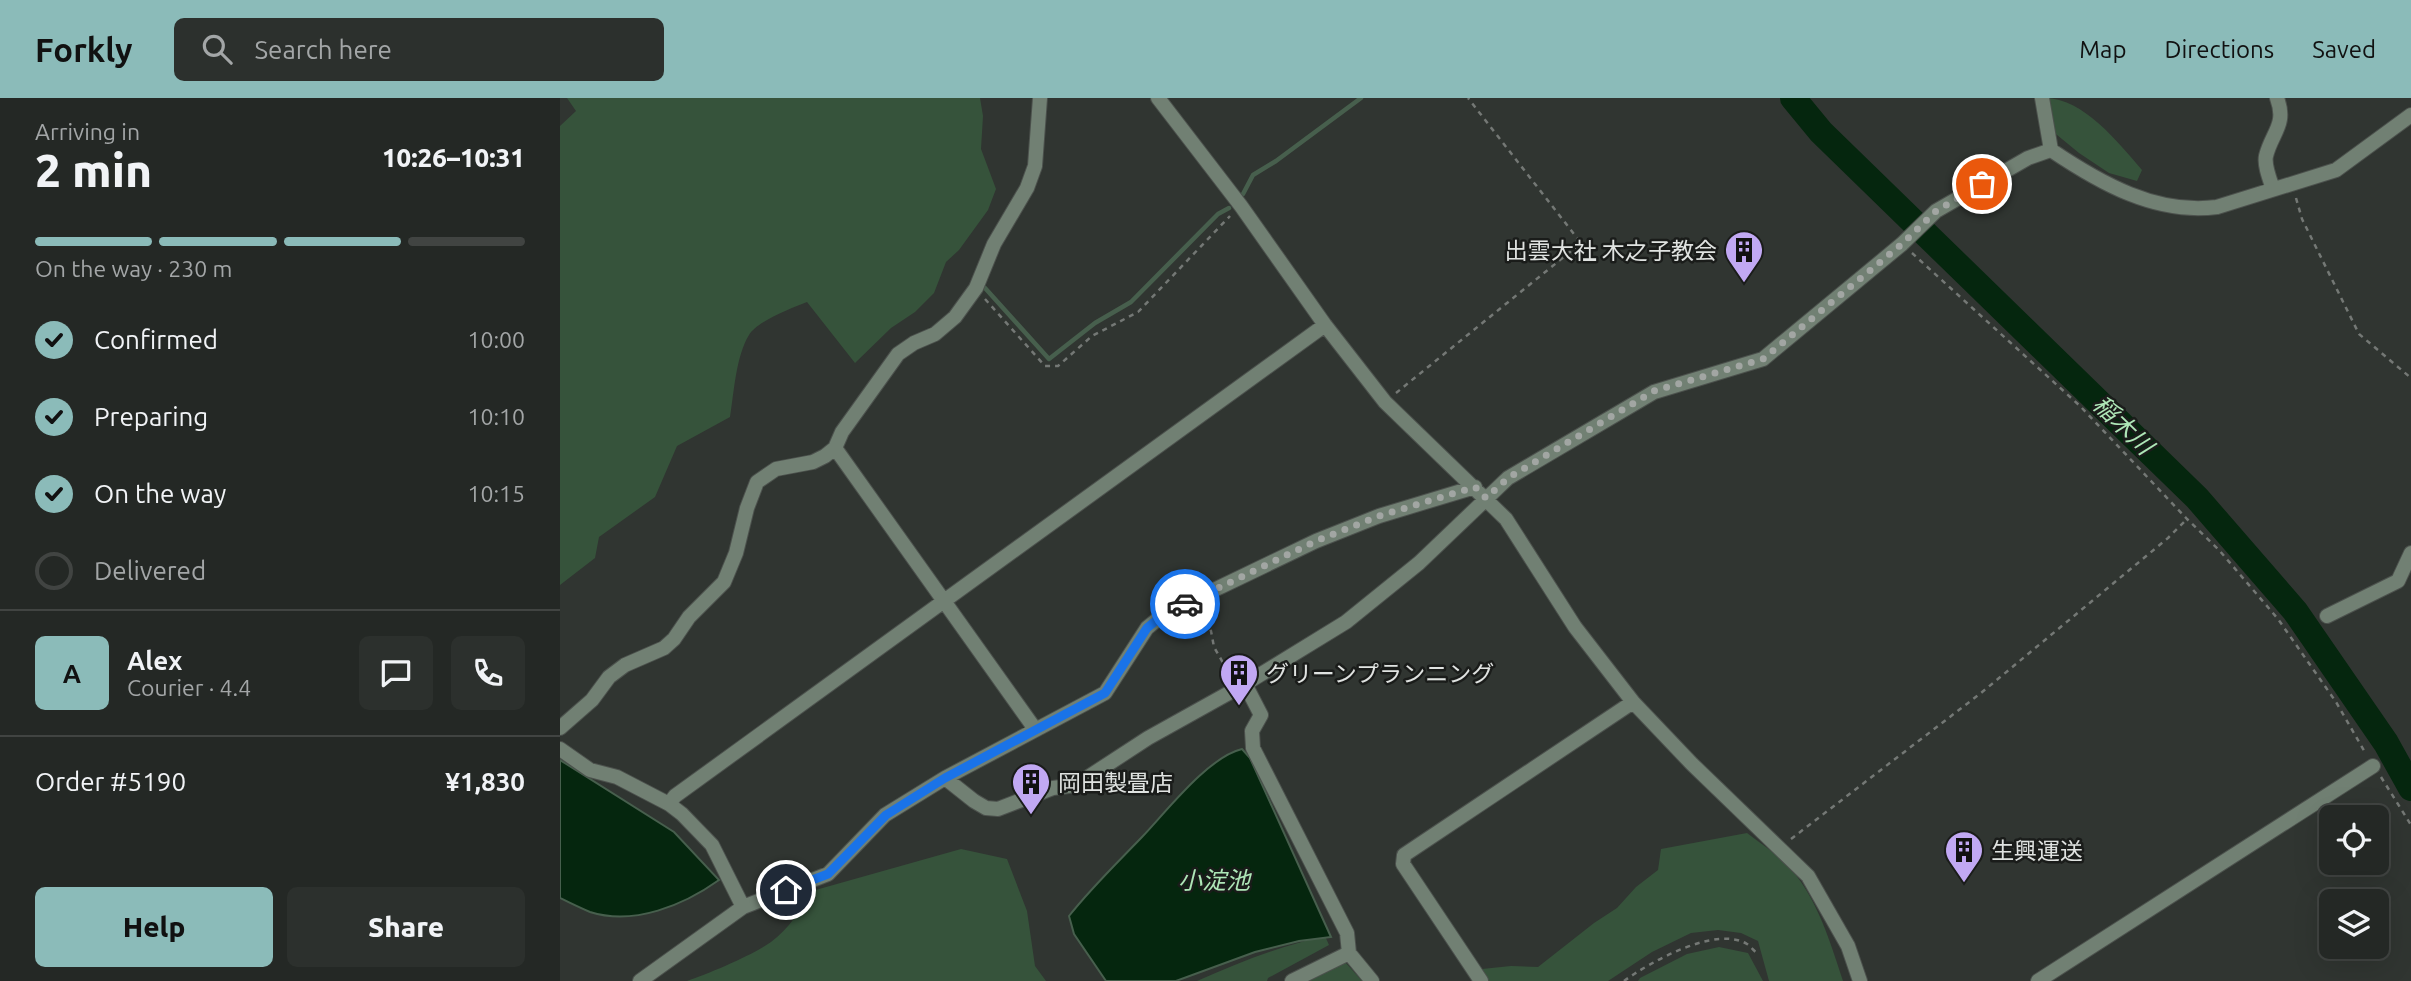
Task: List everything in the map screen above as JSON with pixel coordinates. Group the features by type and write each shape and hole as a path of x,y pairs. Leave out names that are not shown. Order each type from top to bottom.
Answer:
{"street":[{"path":"560,728 592,700 609,677 625,665 664,648 724,582 736,553 747,508 757,482 776,469 813,462 835,448 842,432 898,354 914,343 936,334 955,317 976,288 994,244 1027,188 1035,166 1040,98"},
{"path":"1158,98 1385,402 1506,519 1575,627 1633,702 1692,764 1808,876 1848,946 1860,981"},
{"path":"2042,98 2051,150 2089,176 2126,194 2199,209 2217,207 2336,170 2411,115"},
{"path":"2273,189 2265,158 2278,131 2282,111 2277,98"},
{"path":"640,981 743,907 828,874 886,815 945,778 1105,693 1147,628 1164,614 1316,541 1379,516 1480,492 1654,391 1763,359 1902,244 1936,211 2028,158 2051,150"},
{"path":"669,804 675,796 1325,325"},
{"path":"835,448 1035,729"},
{"path":"945,778 974,802 986,808 998,809 1054,788 1076,785 1148,738 1241,686 1346,622 1419,564 1456,530 1480,492"},
{"path":"2327,616 2398,580 2411,553"},
{"path":"1241,686 1261,715 1252,731 1253,748 1347,933 1349,953 1372,981"},
{"path":"1481,981 1403,864 1404,855 1633,702"},
{"path":"560,749 590,770 617,777 669,804 712,845 743,907"},
{"path":"2038,981 2373,766"},
{"path":"1292,981 1349,953"}],"path":[{"path":"1385,402 1581,243 1468,98"},
{"path":"2293,185 2302,219 2360,334 2411,378"},
{"path":"976,288 1045,366 1058,366 1091,336 1138,312 1241,206"},
{"path":"1902,244 2080,405 2218,550 2278,619 2336,702 2411,825"},
{"path":"1780,847 1981,693 2168,538 2187,519"},
{"path":"1205,594 1214,647 1241,686"},
{"path":"1625,981 1681,949 1717,939 1734,939 1747,944 1759,955"}],"shaded area":[{"path":"567,98 980,98 983,116 981,149 996,189 988,210 959,250 946,262 934,293 915,312 891,328 855,363 807,302 775,316 753,330 738,364 730,417 677,446 655,497 599,537 595,558 560,585 560,126 576,111"},
{"path":"2045,98 2073,105 2099,124 2142,170 2137,181 2109,173 2051,130"},
{"path":"1747,833 1791,869 1811,898 1843,981 1769,981 1758,941 1741,933 1718,930 1691,933 1652,952 1608,981 1480,981 1482,969 1538,967 1617,908 1636,887 1658,870 1661,849"},
{"path":"961,849 1007,859 1027,911 1035,966 1046,981 687,981 742,958 771,942 789,925 812,891"},
{"path":"1325,936 1329,945 1267,981 1197,981 1260,956"},
{"path":"1719,947 1748,953 1763,981 1638,981 1687,954"},
{"path":"1346,963 1362,981 1304,981"}],"water":[{"name":"小淀池","path":"1242,749 1250,758 1331,937 1299,941 1255,952 1176,981 1106,981 1074,934 1069,916 1188,787 1215,763"},
{"path":"560,760 674,832 719,880 690,898 641,915 607,916 590,912 560,898"}],"waterway":[{"path":"1243,194 1253,175 1361,98"},
{"name":"稲木川","path":"1793,98 1821,132 2197,498 2295,611 2386,743 2411,788"},
{"path":"985,288 1049,359 1095,323 1131,302 1218,214 1229,208"}],"way so far":[{"path":"1185,604 1316,541 1379,516 1475,487 1486,498 1508,478 1654,391 1763,359 1902,244 1936,211 1982,184"}],"place":[{"name":"出雲大社 木之子教会","path":"1744,284"},
{"name":"グリーンプランニング","path":"1239,707"},
{"name":"岡田製畳店","path":"1031,816"},
{"name":"生興運送","path":"1964,884"}],"route":[{"path":"786,890 828,874 886,815 945,778 1105,693 1147,628 1164,614 1185,604"}]}
